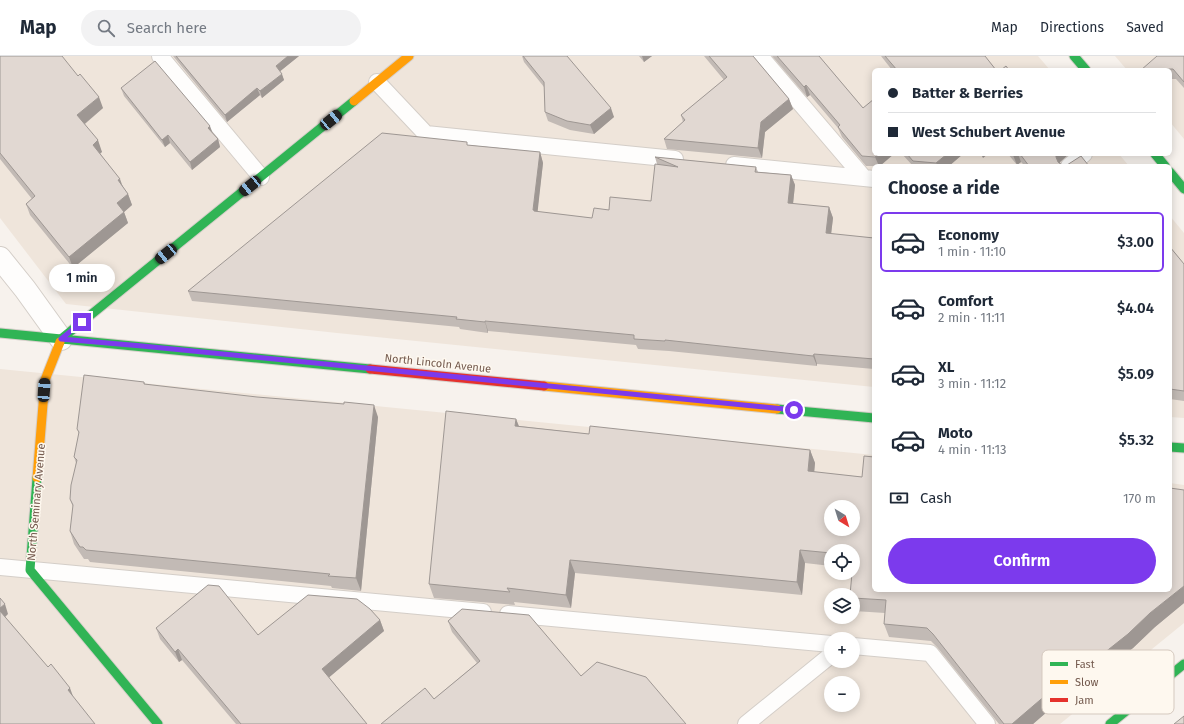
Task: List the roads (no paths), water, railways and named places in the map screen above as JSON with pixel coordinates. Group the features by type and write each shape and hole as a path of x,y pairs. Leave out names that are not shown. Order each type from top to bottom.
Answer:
{"main road":[{"path":"61,339 409,56"},
{"path":"1074,56 1084,68"},
{"path":"1157,156 1163,164"},
{"path":"1172,174 1184,189"},
{"name":"North Lincoln Avenue","path":"0,333 872,418"},
{"name":"North Seminary Avenue","path":"61,339 45,380 30,570 158,724"},
{"path":"1172,447 1184,448"},
{"path":"1174,672 1184,664"},
{"path":"1110,724 1122,714"}],"street":[{"path":"0,258 25,289 61,339"}],"lane":[{"path":"160,56 261,177"},
{"path":"760,56 869,179"},
{"path":"377,82 426,134 692,161"},
{"path":"1072,164 1082,156"},
{"path":"723,164 869,179"},
{"path":"0,567 824,643"},
{"path":"860,647 930,653 987,724"},
{"path":"746,724 824,661"}]}
